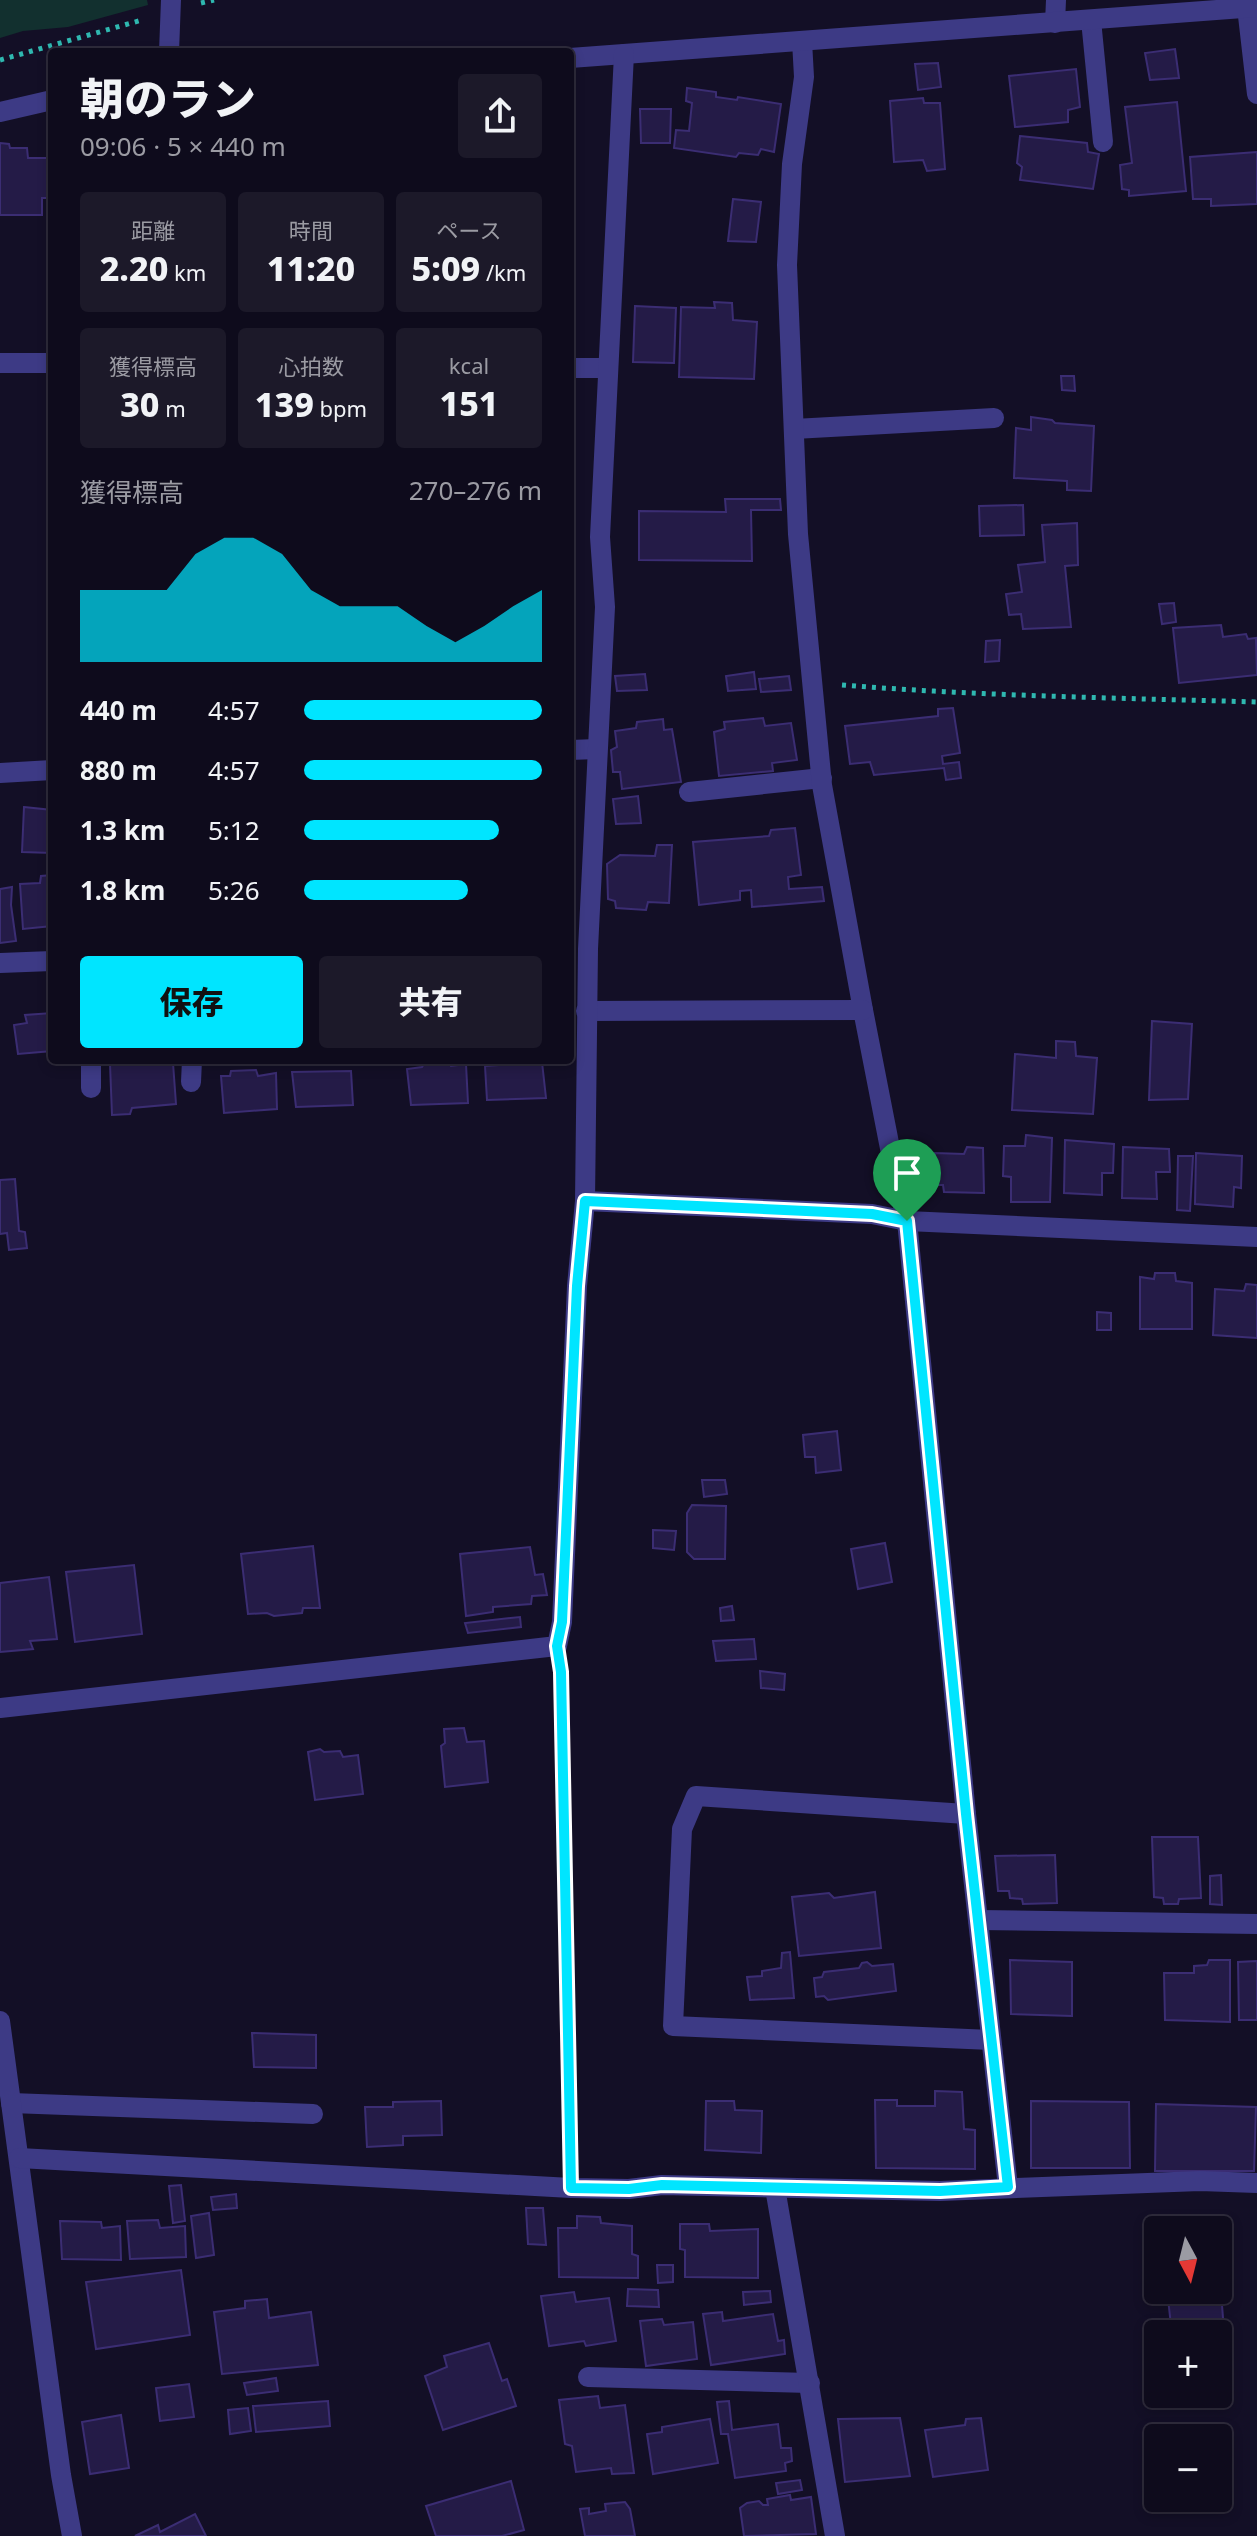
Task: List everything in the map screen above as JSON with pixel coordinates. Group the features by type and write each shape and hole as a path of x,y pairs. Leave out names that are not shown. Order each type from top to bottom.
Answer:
{"street":[{"path":"1055,23 1056,0"},
{"path":"169,48 171,6"},
{"path":"574,58 1252,7 1257,94"},
{"path":"1091,20 1103,142"},
{"path":"802,41 804,77 792,164 787,265 798,534 822,778 863,1010 907,1221 966,1814 1008,2187"},
{"path":"0,1708 557,1646 562,1622 577,1286 585,1201 586,1011 579,949 597,749 605,607 600,537 624,54"},
{"path":"0,112 48,101"},
{"path":"0,363 48,363"},
{"path":"574,368 607,368"},
{"path":"794,429 994,418"},
{"path":"574,750 597,749"},
{"path":"0,773 48,770"},
{"path":"689,792 822,778"},
{"path":"0,963 48,961"},
{"path":"586,1011 863,1010"},
{"path":"91,1064 91,1088"},
{"path":"191,1082 192,1064"},
{"path":"585,1201 872,1214 907,1221 1257,1237"},
{"path":"966,1814 696,1796 682,1829 673,2026 991,2040"},
{"path":"978,1920 1257,1924"},
{"path":"0,2021 4,2082 11,2103 72,2536"},
{"path":"11,2103 313,2114"},
{"path":"19,2158 571,2188 629,2189 662,2185 940,2191 1200,2181 1257,2183"},
{"path":"775,2188 835,2536"},
{"path":"588,2377 810,2383"}],"path":[{"path":"0,60 171,6"},
{"path":"813,683 962,694 1054,694 1257,702"},
{"path":"557,1646 561,1672 571,2188"}],"green space":[{"path":"0,0 147,0 148,5 68,27 23,31 0,38"}],"building":[{"path":"1175,49 1179,78 1150,80 1145,53"},
{"path":"938,63 941,87 918,90 915,64"},
{"path":"1076,69 1080,107 1068,110 1068,122 1015,127 1009,76"},
{"path":"687,88 716,92 716,97 781,104 774,152 761,149 758,155 739,153 736,157 674,148 676,130 689,131 692,103 686,101"},
{"path":"923,98 924,103 940,103 945,169 927,171 923,160 894,162 890,101"},
{"path":"1177,102 1186,191 1129,196 1129,190 1122,189 1120,165 1132,163 1125,107"},
{"path":"640,109 671,109 670,143 641,143"},
{"path":"1020,136 1087,143 1088,152 1099,154 1093,189 1020,180 1022,167 1017,163"},
{"path":"0,143 9,144 10,148 27,148 28,158 48,158 48,198 42,198 42,215 0,215"},
{"path":"1257,152 1257,204 1211,206 1211,199 1193,199 1190,157"},
{"path":"733,199 761,202 756,242 728,241"},
{"path":"714,302 732,303 733,320 757,322 754,379 679,377 681,307 715,308"},
{"path":"635,306 676,308 674,363 633,362"},
{"path":"1061,376 1074,376 1075,391 1062,390"},
{"path":"1031,417 1055,423 1094,426 1091,491 1067,490 1067,481 1014,478 1016,428 1031,430"},
{"path":"725,499 780,499 781,510 751,510 752,561 639,560 639,511 726,512"},
{"path":"1023,505 1024,535 980,536 979,506"},
{"path":"1077,523 1078,565 1065,566 1071,627 1023,629 1021,614 1009,615 1006,594 1022,592 1018,565 1045,562 1042,525"},
{"path":"1174,603 1176,622 1162,624 1159,604"},
{"path":"1221,625 1223,637 1246,634 1248,639 1256,638 1257,675 1179,683 1173,628"},
{"path":"1000,640 999,661 985,662 986,641"},
{"path":"754,672 756,689 728,691 726,676"},
{"path":"645,674 647,690 617,691 615,676"},
{"path":"789,676 791,690 761,692 759,679"},
{"path":"953,708 960,753 942,756 943,764 959,762 961,778 946,780 944,768 874,775 870,762 850,764 845,726 938,716 938,709"},
{"path":"763,718 765,726 791,723 797,760 772,763 773,771 719,776 714,732 725,729 724,722"},
{"path":"663,719 664,730 672,729 681,782 622,789 620,772 613,772 611,750 617,747 615,731 636,728 637,722"},
{"path":"638,796 641,823 616,824 613,799"},
{"path":"24,807 48,810 48,853 22,852"},
{"path":"795,828 801,875 788,877 789,889 822,887 824,901 752,907 751,890 740,891 740,900 699,905 693,842 769,836 771,830"},
{"path":"657,845 672,845 669,903 648,902 646,910 616,908 615,901 608,899 607,864 620,855 655,856"},
{"path":"48,875 48,926 23,929 20,884 40,883 41,876"},
{"path":"12,887 16,941 0,943 0,889"},
{"path":"48,1013 48,1051 18,1054 14,1025 27,1023 25,1015"},
{"path":"1152,1021 1192,1024 1188,1099 1149,1100"},
{"path":"1056,1041 1075,1042 1076,1056 1097,1058 1093,1114 1012,1110 1015,1054 1056,1058"},
{"path":"110,1064 173,1064 176,1104 132,1108 130,1114 112,1115"},
{"path":"424,1064 466,1064 468,1103 411,1105 407,1069"},
{"path":"542,1064 546,1098 487,1100 485,1066"},
{"path":"256,1070 258,1076 276,1073 277,1109 224,1113 221,1076 230,1076 231,1071"},
{"path":"351,1071 353,1105 296,1107 292,1072"},
{"path":"1026,1135 1052,1138 1050,1202 1011,1202 1011,1177 1003,1176 1004,1146 1025,1146"},
{"path":"1065,1140 1114,1144 1113,1173 1102,1173 1102,1195 1064,1193"},
{"path":"967,1147 983,1148 984,1193 944,1192 943,1185 928,1185 927,1174 936,1173 935,1153 964,1154"},
{"path":"1123,1147 1169,1149 1170,1172 1156,1172 1157,1199 1122,1198"},
{"path":"1196,1153 1242,1156 1241,1188 1234,1187 1233,1207 1195,1204"},
{"path":"1178,1156 1193,1156 1190,1211 1177,1210"},
{"path":"15,1179 19,1231 25,1232 27,1248 9,1250 7,1233 0,1234 0,1180"},
{"path":"1155,1273 1175,1273 1176,1281 1192,1283 1192,1329 1140,1329 1140,1277 1154,1279"},
{"path":"1246,1284 1257,1285 1257,1338 1213,1335 1215,1289 1244,1291"},
{"path":"1097,1312 1111,1313 1111,1330 1097,1330"},
{"path":"837,1431 841,1470 816,1473 815,1457 805,1457 803,1435"},
{"path":"702,1480 725,1480 727,1494 704,1497"},
{"path":"692,1505 726,1506 725,1559 694,1559 687,1552 687,1513"},
{"path":"653,1530 676,1531 674,1550 653,1548"},
{"path":"885,1543 892,1582 858,1589 851,1549"},
{"path":"313,1546 320,1608 303,1608 302,1613 274,1616 267,1613 248,1614 241,1554"},
{"path":"530,1547 535,1575 543,1574 547,1595 532,1596 531,1604 493,1607 493,1612 466,1616 460,1554"},
{"path":"134,1565 142,1634 75,1642 66,1572"},
{"path":"49,1577 57,1639 30,1641 33,1649 0,1652 0,1583"},
{"path":"732,1606 734,1620 721,1621 720,1608"},
{"path":"520,1617 521,1627 468,1633 465,1623"},
{"path":"754,1639 756,1659 716,1661 713,1641"},
{"path":"760,1671 785,1674 784,1690 761,1688"},
{"path":"464,1728 467,1742 484,1741 488,1782 445,1787 441,1746 445,1743 444,1729"},
{"path":"320,1749 324,1752 340,1751 343,1757 358,1755 363,1794 315,1800 308,1752"},
{"path":"1152,1837 1198,1837 1201,1898 1179,1899 1178,1904 1164,1904 1163,1898 1154,1897"},
{"path":"1055,1855 1057,1903 1023,1904 1022,1899 1010,1898 1009,1891 998,1891 995,1856"},
{"path":"1221,1875 1222,1905 1210,1904 1210,1876"},
{"path":"875,1892 881,1948 799,1956 792,1897 829,1893 834,1898"},
{"path":"790,1952 794,1998 750,2000 747,1977 762,1976 762,1971 781,1968 782,1953"},
{"path":"1010,1960 1072,1962 1072,2016 1011,2014"},
{"path":"1209,1960 1230,1960 1230,2022 1165,2020 1164,1973 1194,1973 1194,1966 1207,1965"},
{"path":"1257,1961 1257,2020 1239,2020 1238,1962"},
{"path":"867,1962 872,1966 893,1964 896,1991 828,2000 824,1996 816,1997 814,1978 822,1977 824,1972 859,1968"},
{"path":"252,2033 316,2035 316,2068 254,2067"},
{"path":"935,2091 962,2092 964,2129 975,2130 975,2169 876,2168 875,2100 897,2100 897,2106 935,2106"},
{"path":"441,2101 442,2135 403,2136 403,2145 367,2147 365,2107 393,2107 393,2102"},
{"path":"706,2101 734,2101 735,2110 762,2111 761,2153 705,2150"},
{"path":"1031,2101 1129,2102 1130,2168 1031,2168"},
{"path":"1156,2104 1256,2107 1254,2171 1155,2171"},
{"path":"181,2185 185,2221 173,2223 169,2186"},
{"path":"236,2194 237,2208 213,2210 211,2197"},
{"path":"526,2208 543,2208 546,2245 528,2244"},
{"path":"209,2213 214,2255 196,2258 191,2216"},
{"path":"577,2216 600,2217 601,2223 632,2226 632,2254 638,2256 638,2278 559,2277 558,2228 577,2228"},
{"path":"158,2220 160,2228 185,2226 186,2257 130,2259 127,2221"},
{"path":"60,2221 101,2222 102,2228 120,2226 121,2260 62,2259"},
{"path":"680,2224 709,2224 710,2231 758,2229 758,2278 685,2277 685,2250 680,2249"},
{"path":"657,2265 673,2265 673,2282 658,2283"},
{"path":"181,2270 190,2335 96,2349 86,2282"},
{"path":"628,2289 658,2290 659,2307 627,2306"},
{"path":"770,2291 771,2302 744,2305 743,2292"},
{"path":"574,2292 576,2302 609,2298 616,2341 586,2346 584,2341 549,2346 541,2296"},
{"path":"267,2299 269,2318 311,2312 318,2365 222,2374 214,2312 245,2308 245,2301"},
{"path":"1169,2304 1222,2304 1223,2320 1170,2320"},
{"path":"722,2312 723,2321 773,2314 778,2341 784,2340 785,2354 711,2365 703,2314"},
{"path":"662,2319 664,2325 693,2322 697,2359 646,2366 640,2321"},
{"path":"489,2343 502,2381 507,2379 516,2406 443,2430 425,2376 447,2367 444,2356"},
{"path":"276,2378 278,2391 247,2395 244,2383"},
{"path":"189,2384 194,2417 160,2421 156,2388"},
{"path":"598,2396 600,2408 625,2405 634,2473 612,2474 611,2468 576,2472 572,2446 565,2444 559,2400"},
{"path":"328,2401 330,2426 256,2432 253,2406"},
{"path":"729,2401 732,2430 778,2424 781,2448 791,2448 792,2461 785,2463 786,2471 735,2478 728,2434 721,2434 717,2402"},
{"path":"248,2408 251,2431 230,2434 228,2410"},
{"path":"121,2415 129,2468 90,2474 82,2422"},
{"path":"900,2418 910,2476 845,2482 838,2419"},
{"path":"981,2418 988,2470 933,2477 925,2430 965,2425 966,2419"},
{"path":"710,2419 718,2463 653,2474 647,2434 662,2432 662,2427"},
{"path":"800,2480 802,2490 778,2494 776,2483"},
{"path":"511,2481 524,2530 502,2536 436,2536 426,2506"},
{"path":"790,2495 791,2500 811,2497 816,2534 744,2536 740,2508 759,2501 768,2505 767,2499"},
{"path":"625,2502 630,2509 635,2536 585,2536 580,2509 589,2508 589,2514 606,2511 605,2504"},
{"path":"195,2514 206,2536 135,2536 158,2525 160,2532"}],"route":[{"path":"585,1201 872,1214 907,1221 966,1814 1008,2187 940,2191 662,2185 629,2189 571,2188 561,1672 557,1646 562,1622 577,1286 585,1201"}]}
